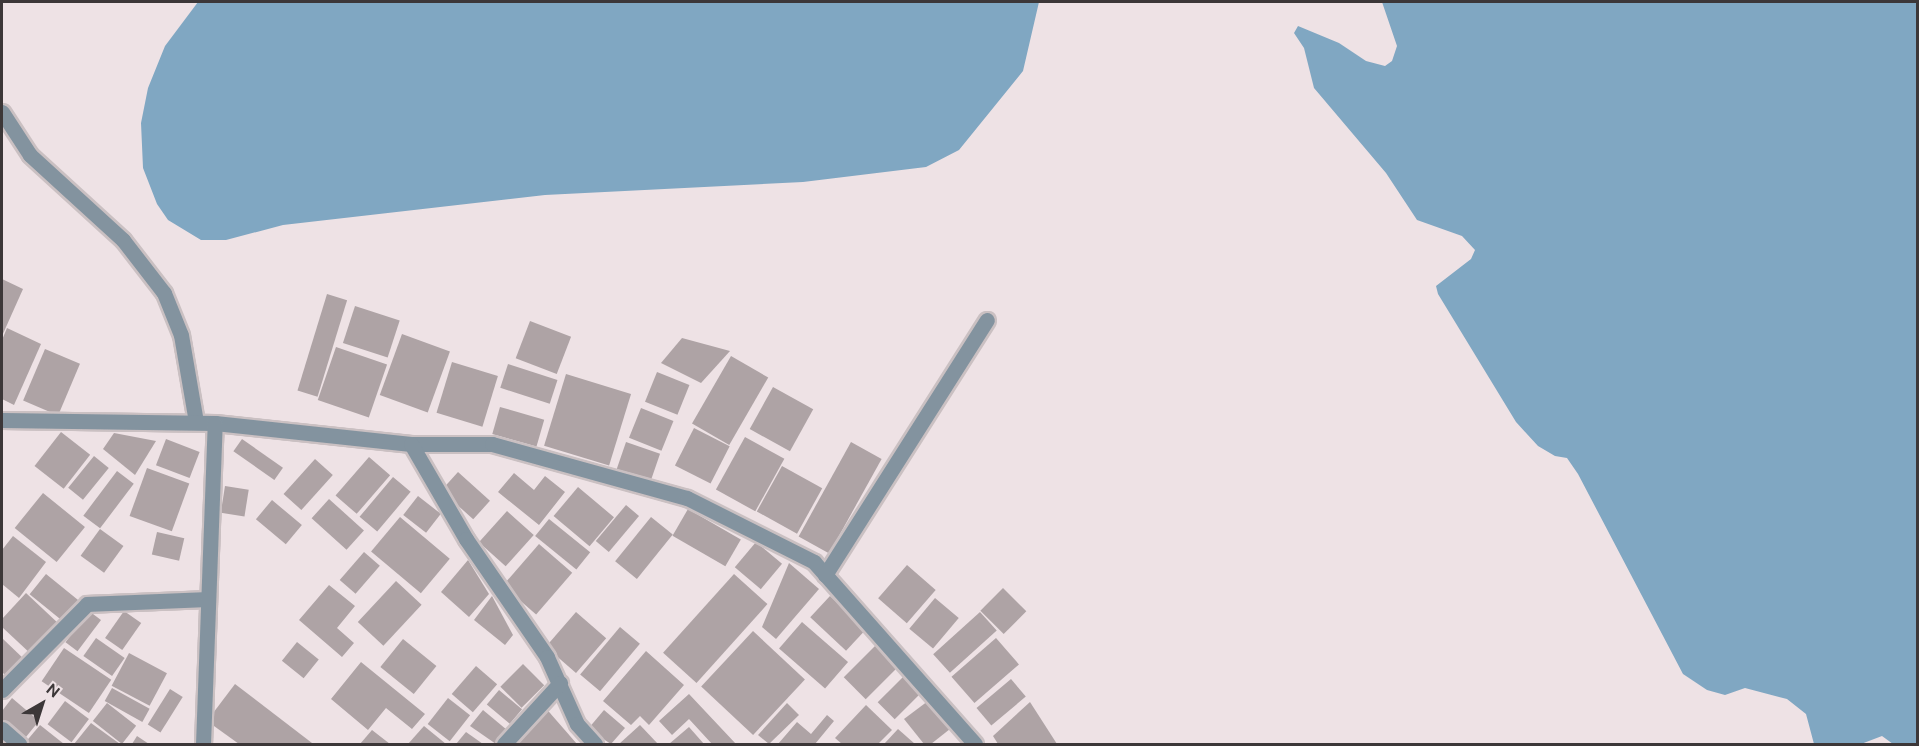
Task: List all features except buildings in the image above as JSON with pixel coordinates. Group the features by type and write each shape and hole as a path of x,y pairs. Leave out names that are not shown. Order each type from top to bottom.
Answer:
{"street":[{"path":"2,112 30,155 123,240 164,293 181,335 196,422"},
{"path":"825,575 987,320"},
{"path":"2,420 196,422 411,444 492,444 687,498 814,562 975,744"},
{"path":"203,744 215,423"},
{"path":"411,444 466,539 547,657 577,724 595,744"},
{"path":"2,690 87,604 207,599"},
{"path":"504,744 560,683"},
{"path":"2,729 19,744"}],"water":[{"path":"198,2 1039,2 1023,71 959,150 926,167 803,182 545,195 283,225 226,240 201,240 168,220 157,204 143,168 141,123 148,88 165,46"},
{"path":"1382,2 1917,2 1917,744 1893,744 1882,736 1861,744 1814,744 1806,714 1787,699 1745,688 1725,695 1707,690 1683,674 1578,474 1567,458 1555,456 1538,446 1516,422 1438,294 1436,286 1471,259 1475,250 1462,236 1417,220 1386,173 1314,88 1304,48 1294,33 1298,26 1339,43 1366,61 1385,66 1392,61 1397,46"}]}
